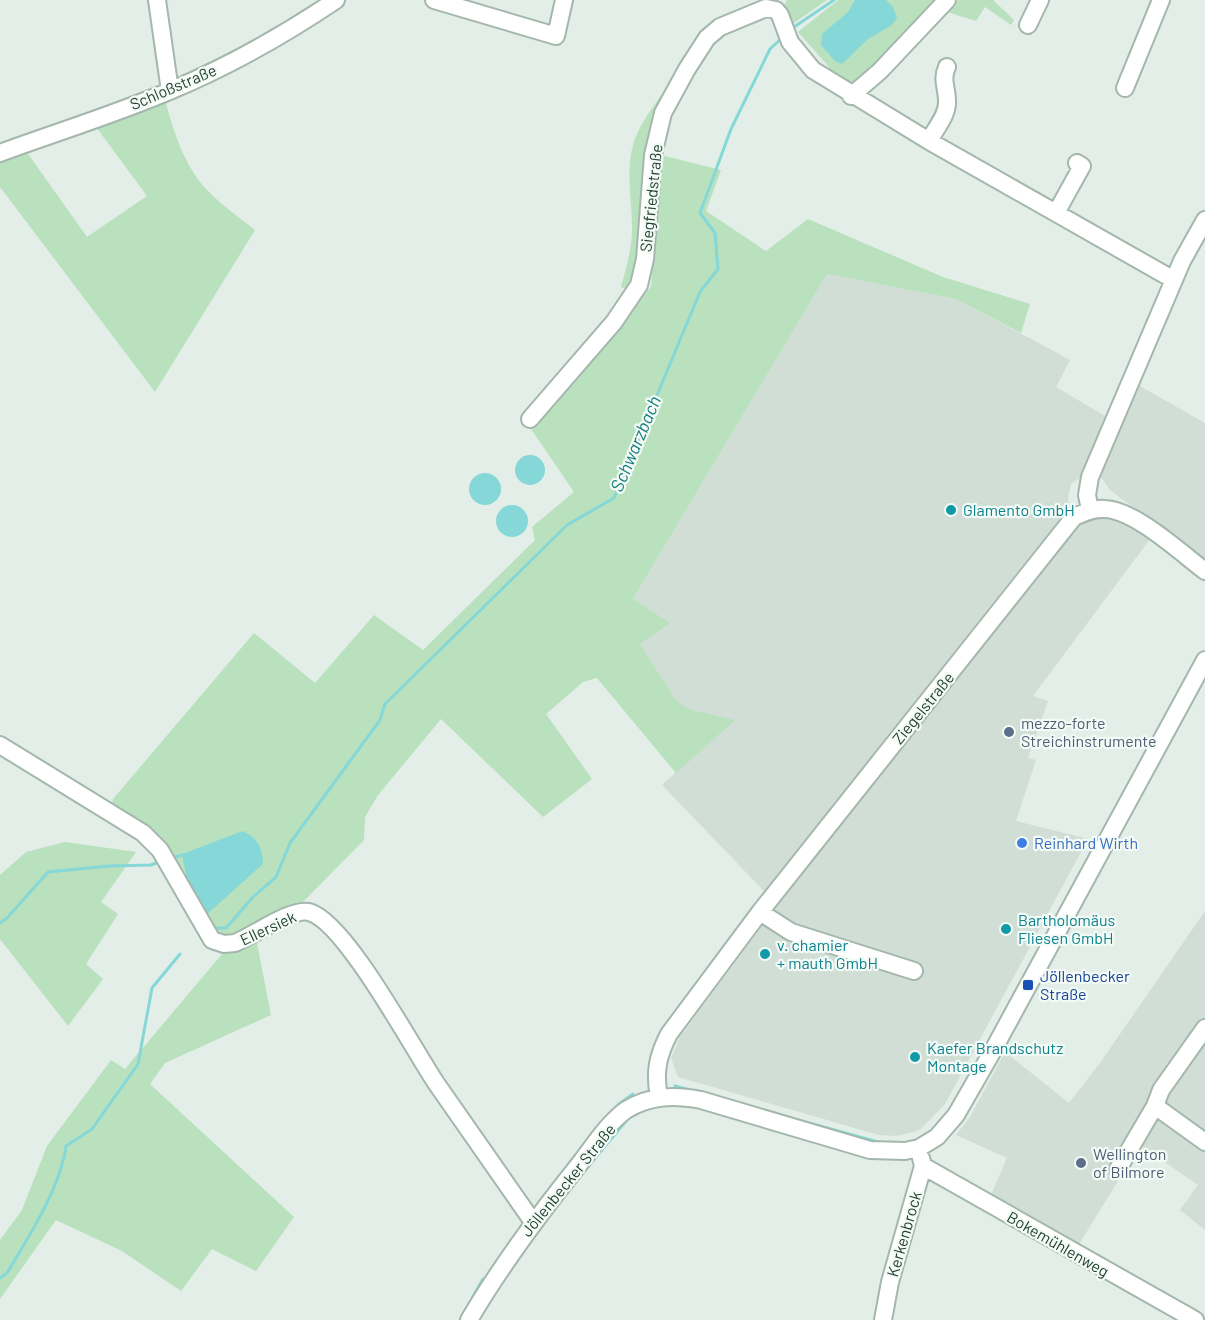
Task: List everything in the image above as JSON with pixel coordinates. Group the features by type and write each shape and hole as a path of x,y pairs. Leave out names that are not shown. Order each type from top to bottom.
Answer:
{"street":[{"path":"157,0 170,92"},
{"name":"Schloßstraße","path":"0,153 170,92 244,55 336,0"},
{"path":"434,0 556,36 564,0"},
{"path":"851,96 880,71 948,0"},
{"path":"1028,25 1040,0"},
{"path":"1125,88 1161,0"},
{"name":"Siegfriedstraße","path":"530,419 614,322 639,285 645,259 653,155 663,113 697,53 707,38 720,27 766,8 776,10 788,35 813,70 851,96 1174,280"},
{"path":"929,141 946,111 947,101 943,76 947,67"},
{"path":"1056,213 1082,166 1077,163"},
{"path":"1205,220 1174,280 1090,477 1087,495 1090,510 1116,511 1142,524 1205,571"},
{"name":"Ziegelstraße","path":"659,1097 656,1071 661,1048 669,1034 760,912 1074,517 1090,510"},
{"name":"Jöllenbecker Straße","path":"469,1320 494,1277 533,1222 609,1126 625,1111 659,1097 684,1096 702,1100 870,1150 890,1152 919,1148 937,1137 956,1115 1205,660"},
{"name":"Ellersiek","path":"0,745 143,834 165,859 212,940 224,944 235,943 296,912 313,913 338,934 363,967 434,1080 533,1222"},
{"path":"760,912 791,932 914,971"},
{"path":"1118,1169 1155,1106 1161,1090 1205,1028"},
{"path":"1155,1106 1205,1142"},
{"name":"Kerkenbrock","path":"883,1320 890,1282 923,1166 919,1148"},
{"name":"Bokemühlenweg","path":"923,1166 1195,1320"}],"shaded area":[{"path":"827,274 956,299 1070,360 1056,387 1110,419 1087,473 1071,484 1069,504 1065,512 764,891 662,785 734,720 689,709 676,700 640,644 669,623 633,599"},
{"path":"1138,385 1205,423 1205,561 1110,490 1100,476"},
{"path":"1099,515 1127,522 1150,539 1033,696 1048,701 1028,758 1036,760 1016,821 1088,839 945,1104 922,1128 914,1132 896,1136 879,1135 678,1077 671,1058 680,1037 778,905 1075,527"},
{"path":"1205,911 1205,1230 1180,1210 1198,1185 1140,1145 1078,1246 990,1197 1007,1158 956,1135 970,1117 1005,1052 1069,1103 1100,1063"}],"green space":[{"path":"787,0 827,0 791,25 783,8"},
{"path":"838,0 938,0 866,78 839,85 822,73 829,67 798,32"},
{"path":"958,0 993,0 1014,20 1011,25 985,7 976,21 944,11 955,7"},
{"path":"680,70 660,111 640,259 629,290 621,287 631,240 630,167 633,145 647,116"},
{"path":"165,100 176,137 193,172 214,197 255,230 155,392 0,187 0,161 26,151 87,237 147,196 96,127"},
{"path":"661,155 721,170 706,211 766,251 808,219 943,277 1030,304 1021,333 956,299 827,274 633,599 670,623 640,644 676,700 689,709 735,720 676,773 597,678 583,682 546,714 592,779 543,817 441,719 378,795 365,817 364,840 301,904 228,938 213,935 166,847 112,806 113,799 254,633 315,683 374,615 423,650 535,540 532,527 574,492 529,426 651,287"},
{"path":"65,842 136,852 101,902 118,914 86,964 103,979 68,1026 0,939 0,875 26,852"},
{"path":"256,938 271,1015 165,1063 150,1084 294,1217 256,1271 212,1249 181,1291 122,1251 56,1220 0,1299 0,1240 22,1210 47,1146 111,1060 125,1069 222,954"}],"water":[{"path":"855,0 886,0 893,7 897,18 892,25 868,39 842,64 835,61 821,45 822,34 848,12"},
{"path":"530,455 540,460 545,470 540,480 530,485 520,480 515,470 520,460"},
{"path":"485,473 496,478 501,489 496,500 485,505 474,500 469,489 474,478"},
{"path":"512,505 523,510 528,521 523,532 512,537 501,532 496,521 501,510"},
{"path":"243,831 258,844 263,864 205,916 187,881 182,854"}],"waterway":[{"name":"Schwarzbach","path":"791,29 834,0"},
{"name":"Schwarzbach","path":"212,928 226,928 253,897 276,877 290,843 380,720 385,704 567,525 614,498 700,292 718,269 715,233 700,213 731,129 770,49 782,38"},
{"path":"170,858 184,855"},
{"path":"0,923 48,872 109,866 151,865 161,861"},
{"name":"Schwarzbach","path":"0,1278 7,1273 42,1212 57,1179 66,1146 92,1129 138,1064 152,988 180,954"},
{"path":"675,1086 878,1142"},
{"path":"599,1125 619,1104 633,1094"},
{"path":"587,1168 626,1121"},
{"path":"568,1165 582,1147"},
{"path":"460,1320 483,1279"}],"place":[{"name":"Glamento GmbH","path":"951,510"},
{"name":"mezzo-forte Streichinstrumente","path":"1009,732"},
{"name":"Reinhard Wirth","path":"1022,843"},
{"name":"Bartholomäus Fliesen GmbH","path":"1006,929"},
{"name":"v. chamier + mauth GmbH","path":"765,954"},
{"name":"Jöllenbecker Straße","path":"1028,985"},
{"name":"Kaefer Brandschutz Montage","path":"915,1057"},
{"name":"Wellington of Bilmore","path":"1081,1163"}]}
